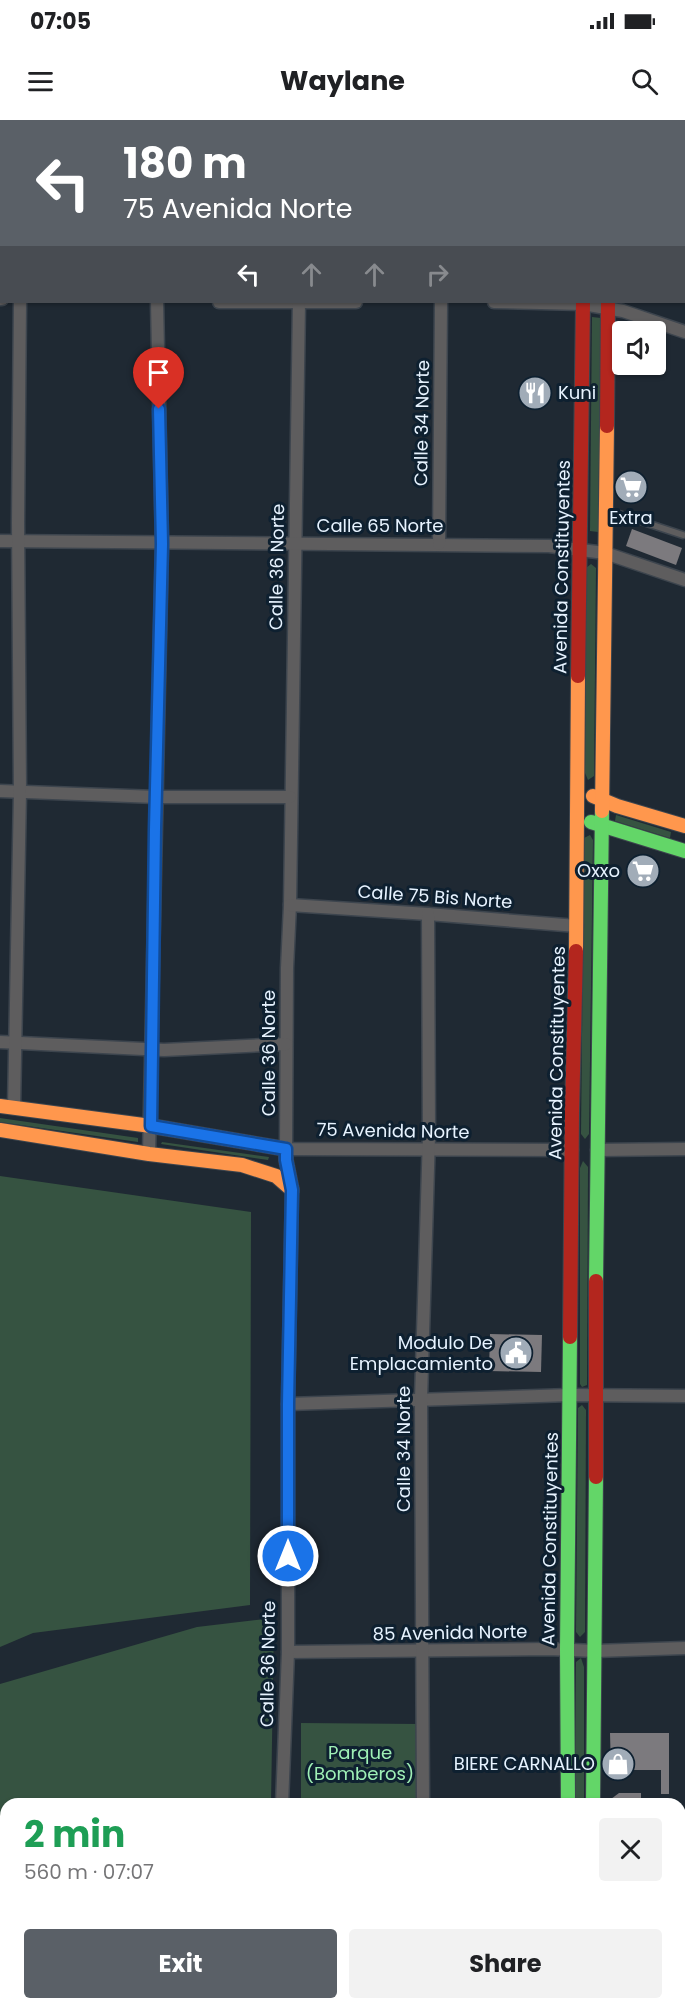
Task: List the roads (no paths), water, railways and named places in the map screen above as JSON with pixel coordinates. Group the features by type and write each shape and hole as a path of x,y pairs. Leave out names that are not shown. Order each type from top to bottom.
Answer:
{"main road":[{"name":"Avenida Constituyentes","path":"568,1798 567,1649 572,1150 578,926 579,548 583,303"},
{"path":"593,1798 596,1651 597,1150 608,305"},
{"path":"578,791 617,806 685,826"},
{"path":"578,817 685,851"},
{"name":"75 Avenida Norte","path":"7,1107 151,1126 286,1149"},
{"path":"0,1130 149,1154 242,1166 276,1176 292,1190"},
{"name":"Calle 36 Norte","path":"286,1149 292,1190"}],"street":[{"path":"7,1107 15,1043 20,792 18,541 20,303"},
{"path":"149,1154 162,544 157,303"},
{"name":"Calle 36 Norte","path":"286,1149 299,303"},
{"name":"Calle 34 Norte","path":"439,544 441,303"},
{"path":"583,303 608,305 685,332"},
{"name":"Calle 65 Norte","path":"0,541 162,544 439,544 579,548 605,553 685,580"},
{"path":"0,791 156,797 290,797"},
{"name":"Calle 75 Bis Norte","path":"290,905 578,926"},
{"name":"Calle 34 Norte","path":"423,1798 421,1399 429,1151 428,914"},
{"path":"0,1042 164,1050 286,1044"},
{"name":"75 Avenida Norte","path":"286,1149 572,1150"},
{"path":"597,1150 685,1149"},
{"name":"Calle 36 Norte","path":"282,1798 288,1652 288,1404 292,1190"},
{"path":"288,1404 570,1395 685,1396"},
{"name":"85 Avenida Norte","path":"288,1652 567,1649 596,1651 685,1648"}],"lane":[{"path":"607,510 682,535"}],"place":[{"name":"Kuni","path":"535,393"},
{"name":"Extra","path":"631,487"},
{"name":"Oxxo","path":"643,871"},
{"name":"Modulo De Emplacamiento","path":"516,1353"},
{"name":"BIERE CARNALLO","path":"618,1764"}],"park label":[{"name":"Parque (Bomberos)","path":"360,1763"}]}
